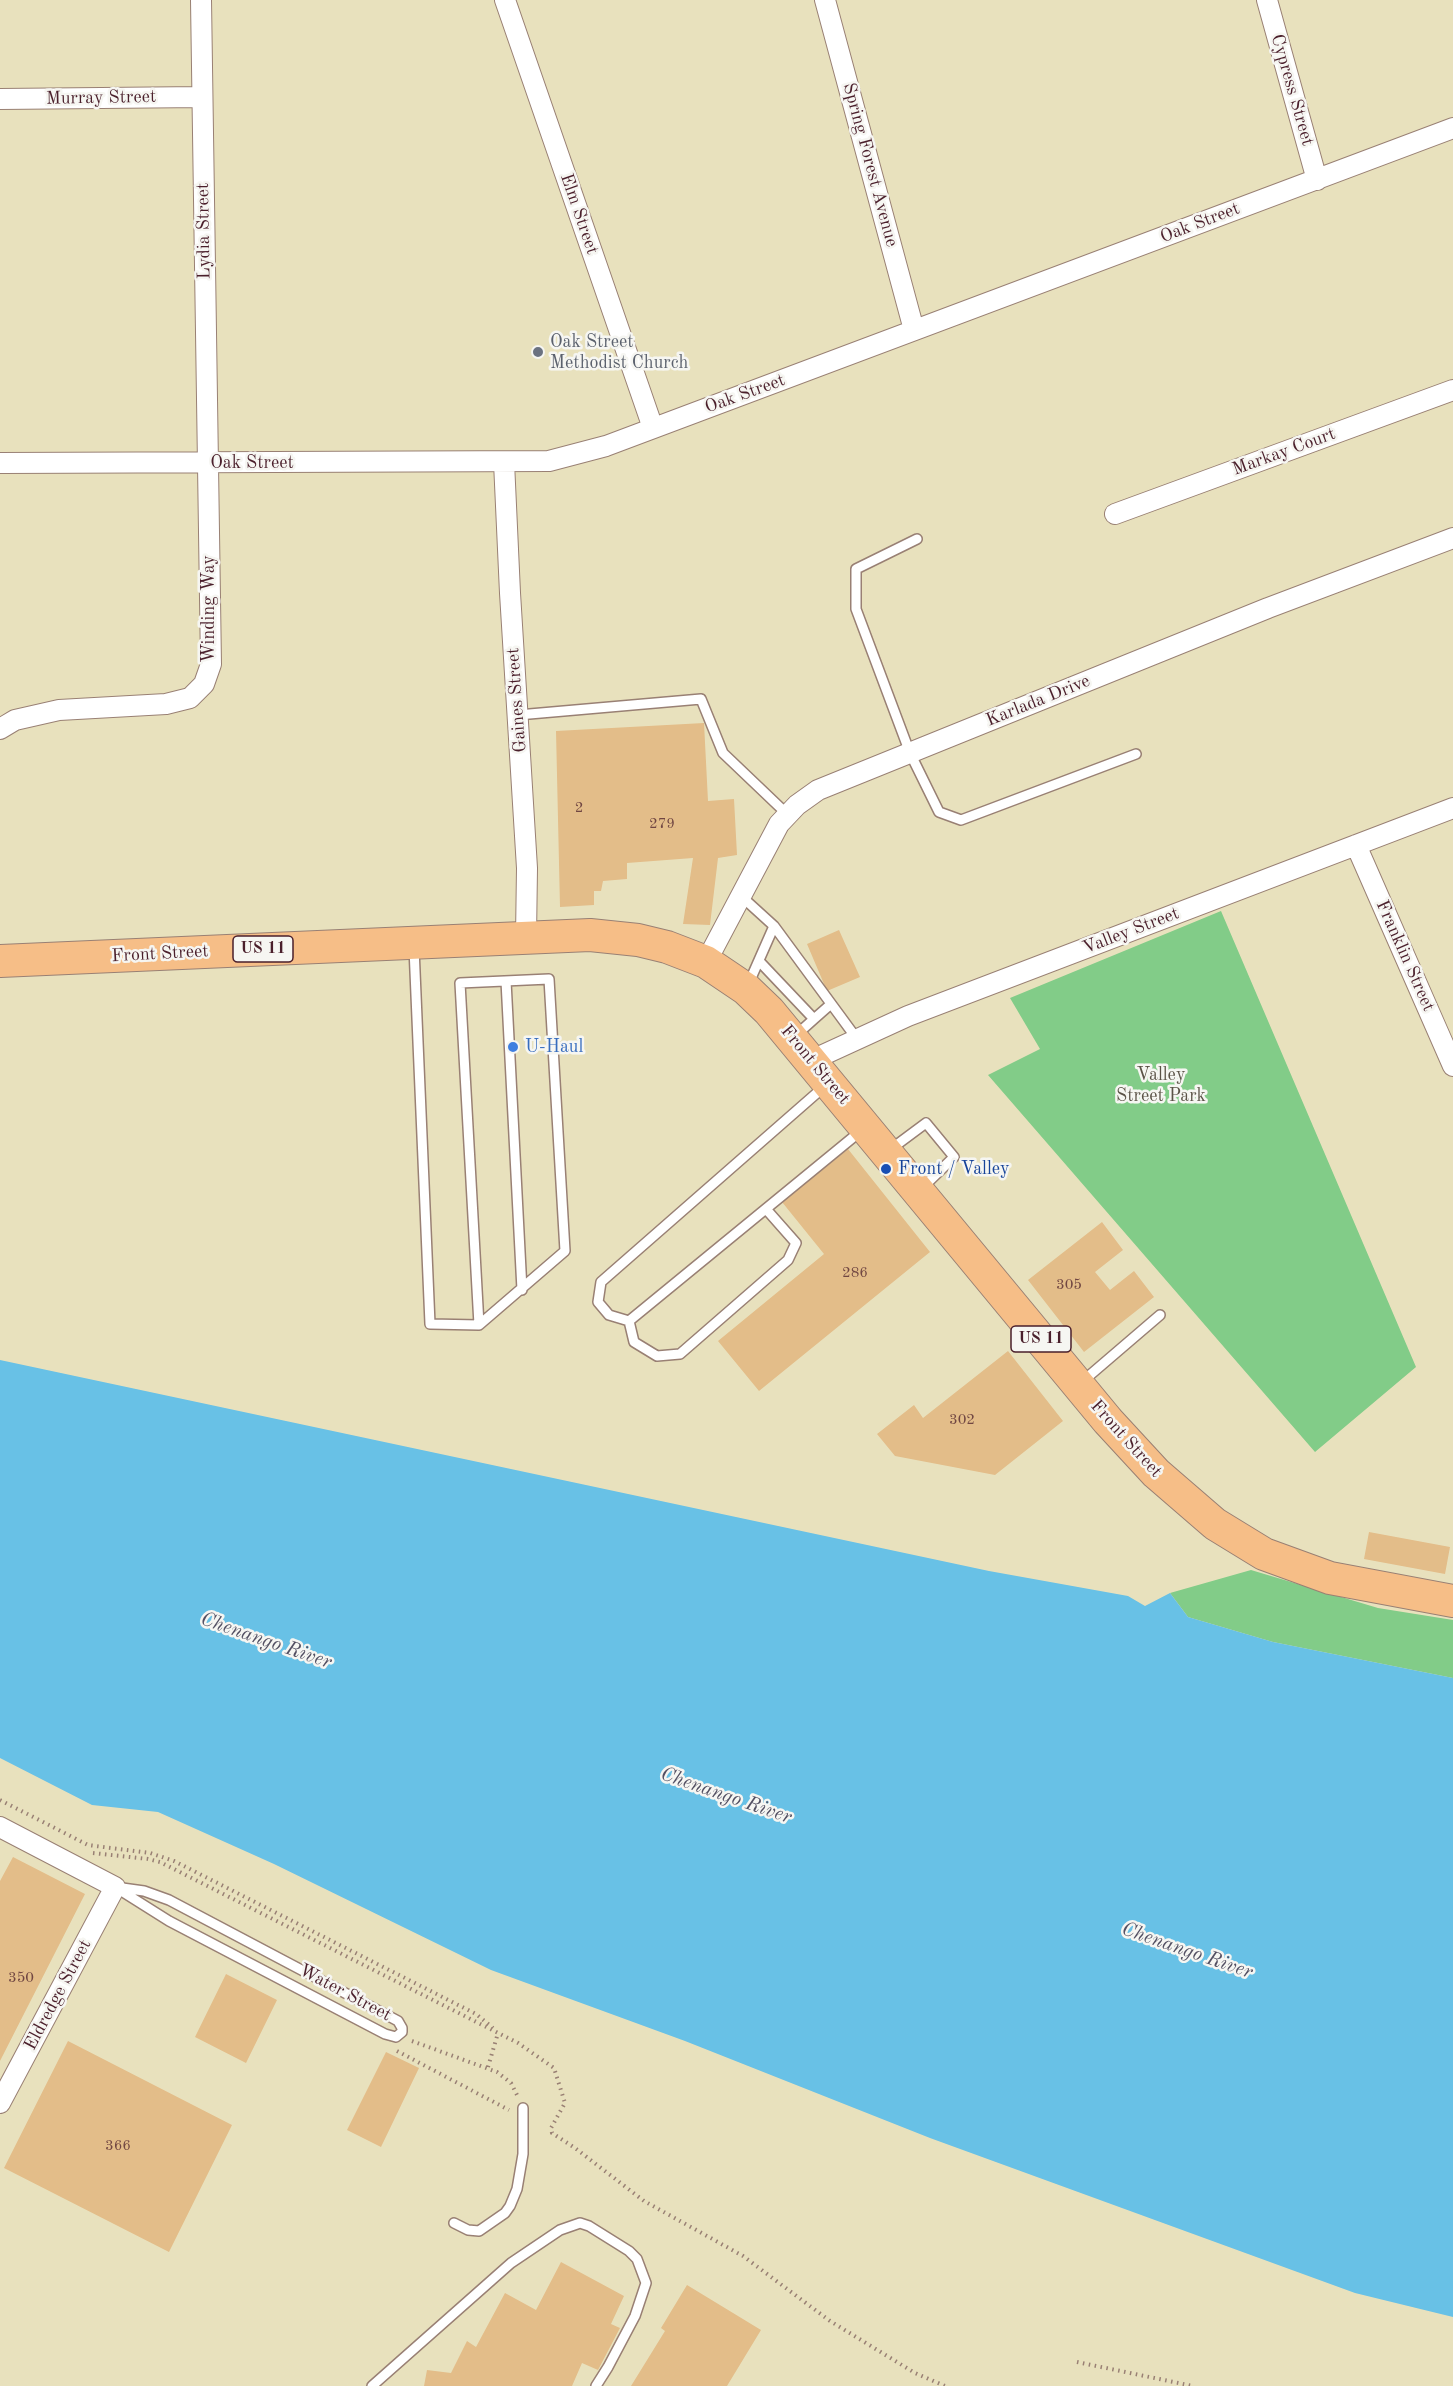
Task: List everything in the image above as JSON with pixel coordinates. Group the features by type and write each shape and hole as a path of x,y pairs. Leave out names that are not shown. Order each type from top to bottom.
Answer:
{"main road":[{"name":"Front Street","path":"0,961 526,937 619,937 667,947 706,962 746,989 812,1050 866,1126 1078,1385 1156,1473 1215,1524 1264,1554 1330,1578 1453,1601"}],"street":[{"name":"Lydia Street","path":"201,0 207,463"},
{"name":"Elm Street","path":"504,0 653,428"},
{"name":"Spring Forest Avenue","path":"825,0 914,330"},
{"name":"Cypress Street","path":"1267,0 1317,180"},
{"name":"Murray Street","path":"0,99 202,97"},
{"name":"Oak Street","path":"0,463 549,460 606,446 1453,128"},
{"name":"Markay Court","path":"1115,514 1453,390"},
{"name":"Gaines Street","path":"504,462 527,868 526,937"},
{"name":"Winding Way","path":"0,729 15,720 59,710 166,704 190,698 204,684 211,664 207,463"},
{"name":"Karlada Drive","path":"706,962 779,824 797,805 818,790 1268,608 1453,538"},
{"name":"Valley Street","path":"812,1050 857,1039 908,1016 1453,808"},
{"name":"Franklin Street","path":"1356,845 1453,1066"},
{"name":"Water Street","path":"5,1820 115,1887"},
{"name":"Eldredge Street","path":"2,2097 115,1887"}],"lane":[{"path":"917,539 856,569 856,609 910,753 939,812 961,820 1136,754"},
{"path":"518,715 701,699 723,753 788,815"},
{"path":"741,896 774,926 857,1039"},
{"path":"746,989 774,926"},
{"path":"413,942 430,1324 479,1325 565,1251 549,979 460,983 479,1325"},
{"path":"759,961 812,1050"},
{"path":"506,981 522,1290"},
{"path":"629,1321 609,1316 598,1302 601,1282 812,1050 831,1005"},
{"path":"888,1152 926,1123 954,1157 919,1190"},
{"path":"629,1321 866,1126"},
{"path":"629,1321 634,1342 657,1356 680,1354 788,1260 796,1243 766,1209"},
{"path":"1078,1385 1160,1315"},
{"name":"Water Street","path":"115,1887 144,1891 169,1900 398,2021 402,2028 400,2036 385,2034 169,1921 115,1887"},
{"path":"454,2223 468,2230 479,2231 505,2213 510,2206 517,2189 523,2154 523,2109"},
{"path":"372,2386 511,2263 560,2230 580,2223 589,2226 638,2259 646,2283 634,2316 596,2386"}],"path":[{"path":"0,1800 88,1845 150,1852 174,1861 476,2014 498,2033"},
{"path":"0,1807 5,1820"},
{"path":"90,1852 148,1858 160,1862 518,2043 554,2068 565,2103 551,2128 552,2133 644,2201 743,2256 830,2321 915,2373 945,2386"},
{"path":"488,2067 498,2033"},
{"path":"400,2036 418,2045 488,2067 505,2077 523,2109 505,2109 477,2093"},
{"path":"1077,2362 1193,2386"}],"green space":[{"name":"Valley Street Park","path":"1221,911 1416,1367 1315,1452 988,1075 1040,1049 1010,998"},
{"path":"1251,1570 1378,1608 1453,1620 1453,1678 1273,1642 1188,1617 1170,1593"}],"water":[{"name":"Chenango River","path":"0,1360 989,1571 1128,1596 1145,1606 1170,1593 1188,1617 1273,1642 1453,1678 1453,2317 1355,2293 930,2138 685,2041 491,1970 274,1864 158,1812 92,1805 0,1758"}],"building":[{"path":"704,723 708,801 734,799 737,855 718,858 710,925 683,924 693,858 627,863 627,879 603,881 601,891 594,891 594,905 560,907 556,731"},
{"path":"839,930 860,977 827,991 807,944"},
{"path":"848,1149 930,1252 759,1391 718,1341 824,1254 782,1202"},
{"path":"1102,1222 1123,1250 1095,1272 1110,1290 1134,1271 1154,1297 1084,1352 1028,1280"},
{"path":"1008,1351 1063,1421 995,1475 895,1456 877,1434 914,1405 923,1418"},
{"path":"1369,1532 1450,1547 1445,1574 1364,1559"},
{"path":"13,1857 85,1894 0,2061 0,1881"},
{"path":"226,1974 277,2000 246,2063 195,2037"},
{"path":"68,2041 232,2125 169,2252 4,2168"},
{"path":"386,2052 419,2068 381,2147 347,2130"},
{"path":"561,2262 624,2296 611,2324 620,2328 598,2370 582,2363 572,2386 424,2386 427,2370 451,2373 467,2341 476,2347 505,2293 536,2310"},
{"path":"687,2285 761,2330 727,2386 631,2386 665,2331 661,2328"}],"place":[{"name":"Oak Street Methodist Church","path":"538,352"},
{"name":"U-Haul","path":"513,1047"},
{"name":"Front / Valley","path":"886,1169"}]}
